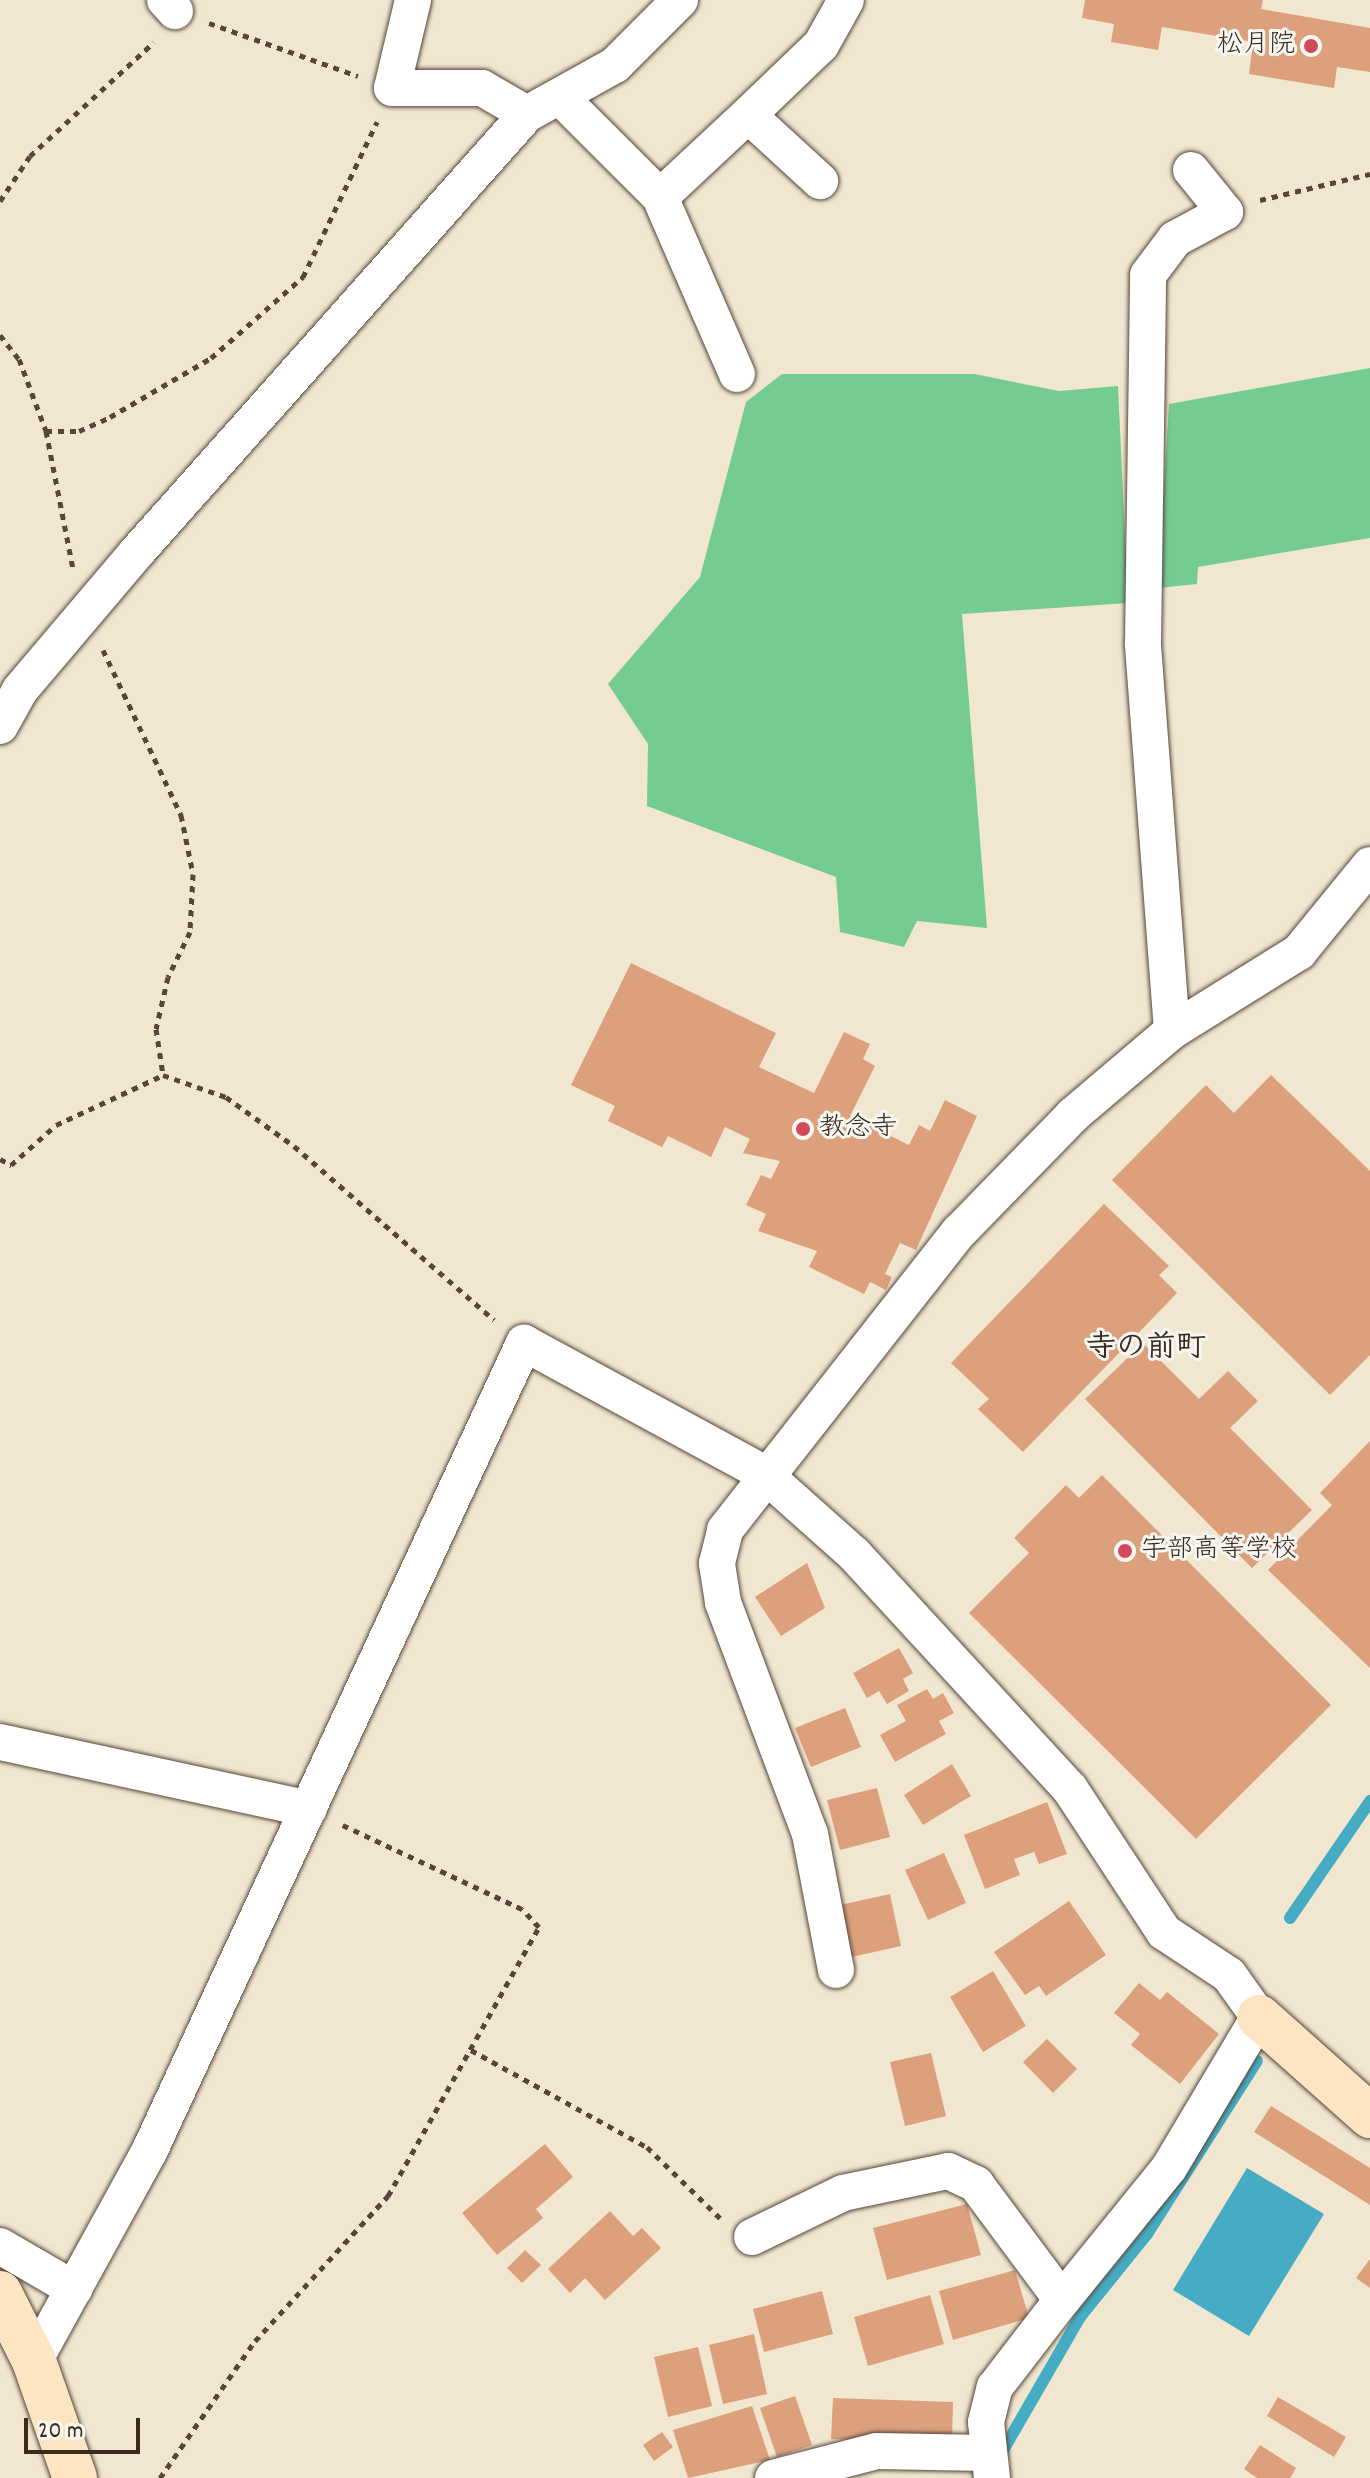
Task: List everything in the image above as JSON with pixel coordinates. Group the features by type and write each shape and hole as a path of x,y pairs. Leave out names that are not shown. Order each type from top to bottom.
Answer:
{"street":[{"path":"413,0 392,88 482,88 527,114"},
{"path":"0,726 85,612 527,114 563,100 615,65 680,0"},
{"path":"660,197 821,45 846,0"},
{"path":"563,100 660,197 737,374"},
{"path":"748,115 820,181"},
{"path":"1172,1031 1143,643 1148,275 1175,239 1225,212 1191,170"},
{"path":"836,1970 810,1834 723,1602 717,1563 725,1530 763,1473 959,1232 1073,1115 1172,1031 1299,952 1370,865"},
{"path":"34,2361 149,2152 524,1343 763,1473 925,1626 1070,1789 1164,1932 1229,1975 1259,2017 1370,2116"},
{"path":"0,1742 309,1809"},
{"path":"773,2478 836,2469 877,2451 990,2465 995,2387 1169,2168 1259,2017"},
{"path":"752,2237 843,2193 948,2171 976,2184 1062,2300"},
{"path":"0,2246 74,2289"},
{"path":"0,2293 34,2361 75,2478"}],"path":[{"path":"0,201 30,156 147,53 170,5 392,88 303,277 211,358 110,417 79,431 46,431"},
{"path":"1225,212 1311,182 1370,174"},
{"path":"0,335 19,359 46,431 85,612 181,815 193,874 190,932 168,977 156,1029 163,1075"},
{"path":"0,1159 11,1165 56,1125 163,1075 226,1097 294,1146 524,1343"},
{"path":"160,2478 255,2341 388,2196 539,1927 522,1909 309,1809"},
{"path":"471,2050 647,2147 723,2220 752,2237"}],"green space":[{"path":"1370,368 1370,538 1198,567 1197,584 1158,588 1169,404"},
{"path":"782,374 974,374 1059,391 1118,386 1128,603 962,614 987,928 917,921 904,947 840,932 836,877 647,806 648,744 608,684 700,577 746,402"}],"water":[{"path":"1247,2168 1324,2214 1249,2336 1173,2290"}],"building":[{"name":"松月院","path":"1085,0 1263,0 1261,9 1370,28 1370,72 1337,67 1334,88 1249,74 1253,42 1162,27 1158,50 1111,42 1114,24 1082,18"},
{"name":"教念寺","path":"631,963 776,1033 759,1067 814,1093 844,1032 870,1044 863,1059 875,1066 850,1116 909,1145 919,1125 930,1131 945,1100 977,1116 916,1250 900,1243 885,1274 892,1277 886,1290 870,1282 864,1294 809,1267 817,1251 758,1231 766,1214 746,1205 761,1175 771,1179 780,1161 743,1153 750,1139 725,1127 711,1157 668,1136 662,1147 608,1121 615,1106 571,1085"},
{"path":"1271,1075 1370,1171 1370,1355 1330,1395 1112,1180 1206,1085 1234,1113"},
{"path":"1104,1204 1169,1266 1159,1275 1177,1293 1023,1452 978,1409 989,1399 951,1363"},
{"path":"1143,1343 1199,1399 1228,1371 1258,1401 1230,1428 1312,1510 1252,1568 1085,1399"},
{"path":"1370,1441 1370,1668 1268,1570 1332,1505 1320,1493"},
{"path":"1102,1475 1331,1705 1196,1839 969,1613 1029,1553 1014,1538 1066,1485 1079,1498"},
{"path":"807,1563 825,1608 781,1636 755,1597"},
{"path":"899,1648 913,1673 903,1679 909,1691 887,1704 879,1691 867,1698 853,1673"},
{"path":"927,1689 933,1699 943,1693 954,1713 939,1721 946,1734 895,1762 880,1735 906,1721 897,1705"},
{"path":"845,1708 861,1747 811,1767 795,1728"},
{"path":"952,1764 971,1796 923,1825 904,1795"},
{"path":"877,1788 890,1837 840,1850 827,1800"},
{"path":"1047,1802 1067,1854 1039,1864 1034,1852 1014,1859 1020,1875 985,1889 964,1835"},
{"path":"944,1853 966,1903 928,1920 905,1870"},
{"path":"890,1894 901,1946 847,1958 835,1906"},
{"path":"1069,1901 1106,1955 1046,1996 1039,1986 1025,1995 994,1952"},
{"path":"993,1971 1026,2026 983,2052 950,1997"},
{"path":"1139,1983 1160,2000 1167,1992 1219,2034 1180,2084 1131,2045 1140,2034 1114,2013"},
{"path":"1047,2039 1077,2069 1053,2093 1023,2062"},
{"path":"931,2053 946,2116 905,2126 890,2062"},
{"path":"1271,2106 1370,2168 1370,2205 1254,2132"},
{"path":"545,2144 573,2177 536,2209 543,2218 497,2255 462,2213"},
{"path":"967,2204 981,2255 887,2280 873,2228"},
{"path":"610,2211 633,2236 642,2228 661,2248 605,2300 585,2278 570,2293 548,2269"},
{"path":"525,2250 541,2265 522,2283 507,2268"},
{"path":"1370,2259 1370,2288 1356,2278"},
{"path":"1015,2270 1029,2318 953,2340 939,2291"},
{"path":"822,2291 833,2334 764,2352 753,2309"},
{"path":"930,2295 944,2344 868,2366 854,2317"},
{"path":"754,2334 767,2394 723,2404 709,2345"},
{"path":"698,2347 712,2406 668,2417 654,2357"},
{"path":"795,2396 812,2445 777,2457 760,2408"},
{"path":"1278,2397 1346,2437 1334,2457 1267,2416"},
{"path":"833,2398 953,2402 952,2443 831,2439"},
{"path":"752,2406 770,2460 688,2478 673,2430"},
{"path":"662,2432 673,2447 654,2461 643,2445"},
{"path":"1260,2445 1296,2468 1290,2478 1257,2478 1244,2469"}],"waterway":[{"path":"1290,1918 1370,1801"},
{"path":"1002,2452 1080,2317 1147,2234 1257,2061"}],"place":[{"name":"松月院","path":"1311,46"},
{"name":"教念寺","path":"803,1129"},
{"name":"宇部高等学校","path":"1125,1551"}],"district":[{"name":"寺の前町","path":"1146,1350"}]}
